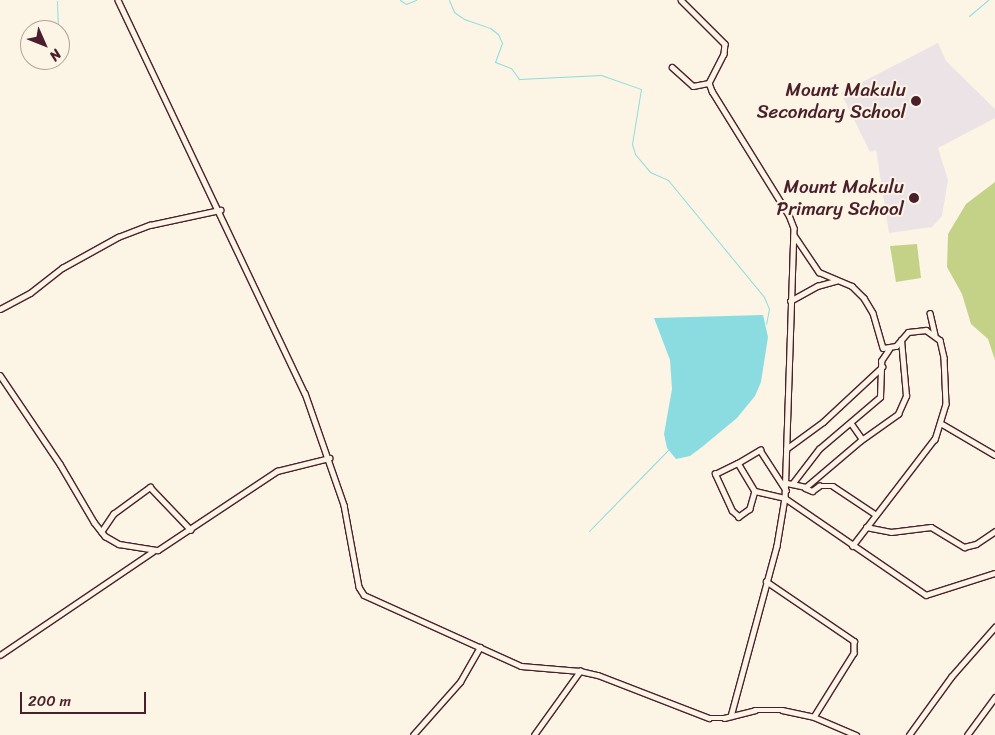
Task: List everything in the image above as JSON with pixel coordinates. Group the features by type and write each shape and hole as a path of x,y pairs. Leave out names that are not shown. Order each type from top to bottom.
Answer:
{"street":[{"path":"118,0 220,210 305,393 344,505 359,587 364,595 521,666 598,674 709,718 767,710 814,717 856,735"},
{"path":"672,67 693,86 709,82 726,48 681,0"},
{"path":"709,82 728,121 789,216 794,235 814,267 838,281 852,286 864,298 873,313 885,354"},
{"path":"0,308 30,293 62,268 118,237 150,225 220,210"},
{"path":"789,483 786,449 790,301 794,235"},
{"path":"790,301 817,286 838,281"},
{"path":"853,546 866,526 926,453 942,424 946,404 945,366 940,340 935,334 930,313"},
{"path":"730,716 776,546 786,490 789,483 819,449 880,397 882,367 885,354 889,349 901,343 908,332 917,330 935,334"},
{"path":"805,488 862,439 894,418 903,406 906,379 901,343"},
{"path":"883,348 889,349"},
{"path":"786,449 823,422 882,367"},
{"path":"0,375 101,532 118,544 153,551"},
{"path":"851,423 862,439"},
{"path":"942,424 995,455"},
{"path":"755,491 747,513 737,516 715,474 760,450 786,490"},
{"path":"0,654 153,551 191,530 277,471 329,458"},
{"path":"738,463 755,491 785,498 926,595 995,573"},
{"path":"789,483 812,491 819,486 833,486 876,514"},
{"path":"101,532 113,514 150,487 191,530"},
{"path":"866,526 890,532 931,527 964,547 974,546 995,531"},
{"path":"766,581 854,641 854,654 814,717"},
{"path":"909,735 951,677 995,627"},
{"path":"413,735 460,682 480,648"},
{"path":"534,735 580,671"},
{"path":"968,735 995,697"}],"shaded area":[{"name":"Mount Makulu Secondary School","path":"938,43 946,61 995,109 995,118 938,148 948,180 942,216 932,227 889,233 876,150 870,152 841,93"}],"green space":[{"path":"995,182 995,360 988,339 971,324 962,294 947,267 948,234 966,204"},
{"path":"917,244 921,278 896,282 890,246"}],"water":[{"path":"763,315 768,337 761,382 755,396 737,418 702,447 690,456 676,459 667,448 664,434 672,389 670,360 654,318"}],"waterway":[{"path":"400,0 406,4 416,0"},
{"path":"449,0 454,12 464,19 490,28 498,34 502,43 495,62 511,68 519,79 601,75 641,89 632,144 635,154 650,172 668,180 764,297 769,309 766,324"},
{"path":"969,16 988,0"},
{"path":"57,1 58,20"},
{"path":"589,531 669,449"}],"place":[{"name":"Mount Makulu Secondary School","path":"916,101"},
{"name":"Mount Makulu Primary School","path":"914,198"}]}
